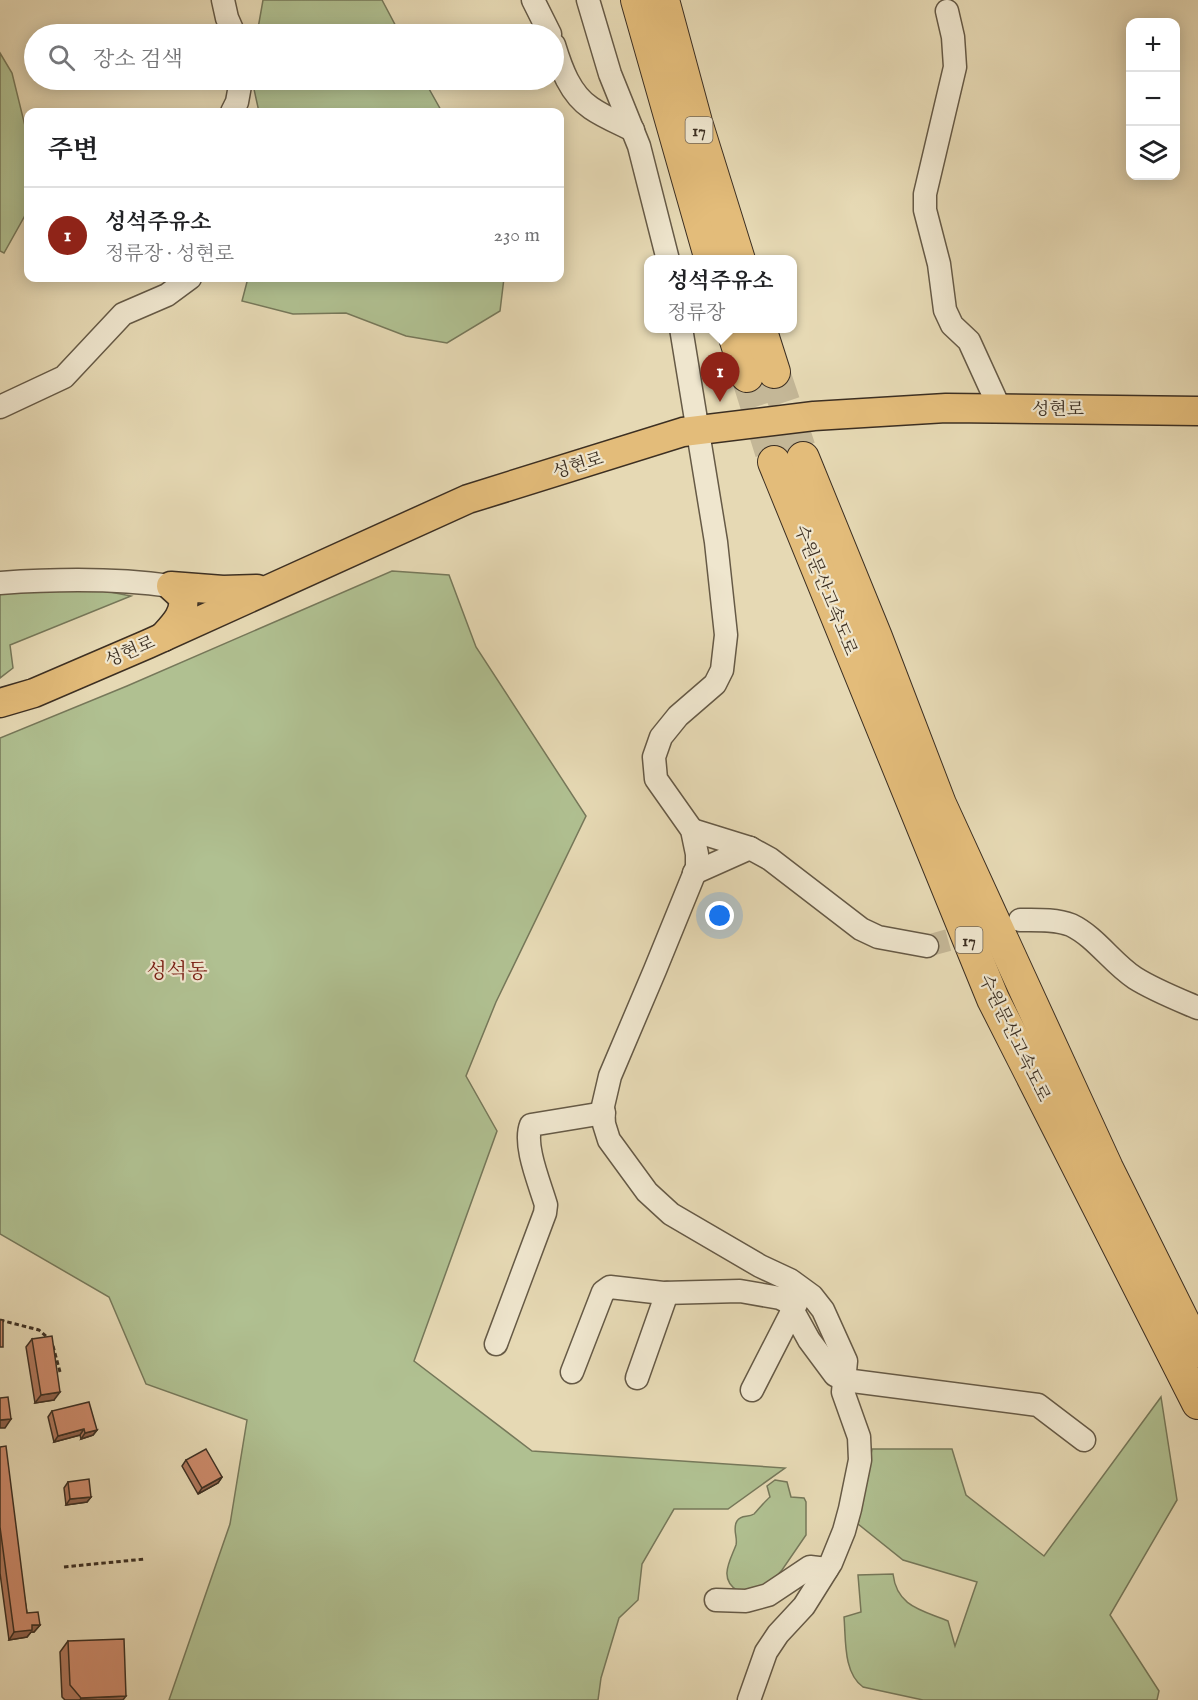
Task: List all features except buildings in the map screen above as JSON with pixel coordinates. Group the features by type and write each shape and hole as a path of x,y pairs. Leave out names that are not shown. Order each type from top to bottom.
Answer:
{"highway":[{"name":"17","path":"637,0 710,255"},
{"name":"17","path":"663,0 696,122 737,255"},
{"path":"735,333 760,374 760,333"},
{"name":"수원문산고속도로","path":"1198,1351 1107,1168 945,814 876,637 789,460 993,999 1198,1403"}],"main road":[{"name":"성현로","path":"0,703 34,693 163,637 468,499 683,432 813,416 946,408 1198,411"},
{"path":"171,586 223,590 268,589"},
{"path":"163,637 175,623 183,607 183,597 171,586"}],"street":[{"path":"223,0 230,24"},
{"path":"533,0 545,24"},
{"path":"588,0 610,74 639,146 667,255"},
{"path":"947,11 953,37 955,67 925,194 925,210 939,264 945,310 952,325 969,341 1000,409"},
{"path":"564,72 575,93 590,108 633,130"},
{"path":"234,108 239,90"},
{"path":"0,407 64,377 123,314 167,295 185,282"},
{"path":"682,333 716,542 726,649 722,670 715,684 678,716 661,737 654,757 656,779 692,830 697,854 694,873 610,1076 603,1106 604,1124 609,1140 646,1192 671,1214 760,1266 790,1280 812,1296 823,1310 846,1361 843,1392 859,1437 860,1460 844,1531 827,1569 804,1606 778,1634 766,1652 749,1700"},
{"path":"0,583 41,580 113,581 171,586"},
{"path":"692,830 750,848 770,860 861,930 878,937 927,946"},
{"path":"694,873 750,848"},
{"path":"1020,920 1044,920 1069,925 1088,936 1114,962 1136,979 1198,1008"},
{"path":"496,1344 546,1204 529,1145 531,1125 604,1113"},
{"path":"572,1372 603,1292 610,1287 668,1293 740,1291 789,1302 809,1340 835,1375 845,1380 1038,1405 1084,1440"},
{"path":"752,1390 803,1290"},
{"path":"637,1378 668,1293"},
{"path":"716,1600 747,1601 768,1595 810,1567 827,1569"}],"path":[{"path":"0,1320 39,1330 47,1336 52,1343 60,1372"},
{"path":"64,1567 145,1558"}],"green space":[{"path":"263,0 382,0 395,24 259,24"},
{"path":"0,53 12,73 24,122 24,217 4,253 0,251"},
{"path":"254,90 430,90 440,108 258,108"},
{"path":"247,282 504,282 500,311 447,343 406,336 346,313 293,314 242,301"},
{"path":"392,571 449,575 476,647 586,816 496,1002 466,1076 497,1131 414,1361 532,1451 785,1468 728,1509 674,1509 642,1564 638,1600 619,1618 601,1678 598,1700 169,1700 230,1524 247,1420 146,1384 109,1297 0,1234 0,738 127,686"},
{"path":"40,588 105,591 131,596 10,645 13,668 0,678 0,594"},
{"path":"1161,1397 1177,1500 1110,1615 1159,1691 1157,1700 923,1700 863,1687 857,1681 847,1655 844,1617 861,1612 858,1575 893,1574 900,1594 912,1606 948,1621 955,1646 977,1582 903,1560 858,1524 872,1449 952,1449 966,1495 1044,1556"},
{"path":"775,1480 787,1482 791,1497 804,1498 806,1535 768,1586 738,1591 728,1581 727,1575 736,1545 737,1521 754,1514 770,1497 767,1486"}],"tunnel":[{"path":"774,372 803,458"},
{"path":"747,376 774,462"},
{"path":"927,946 981,931"}],"place":[{"name":"성석주유소","path":"720,402"}],"district":[{"name":"성석동","path":"177,971"}]}
